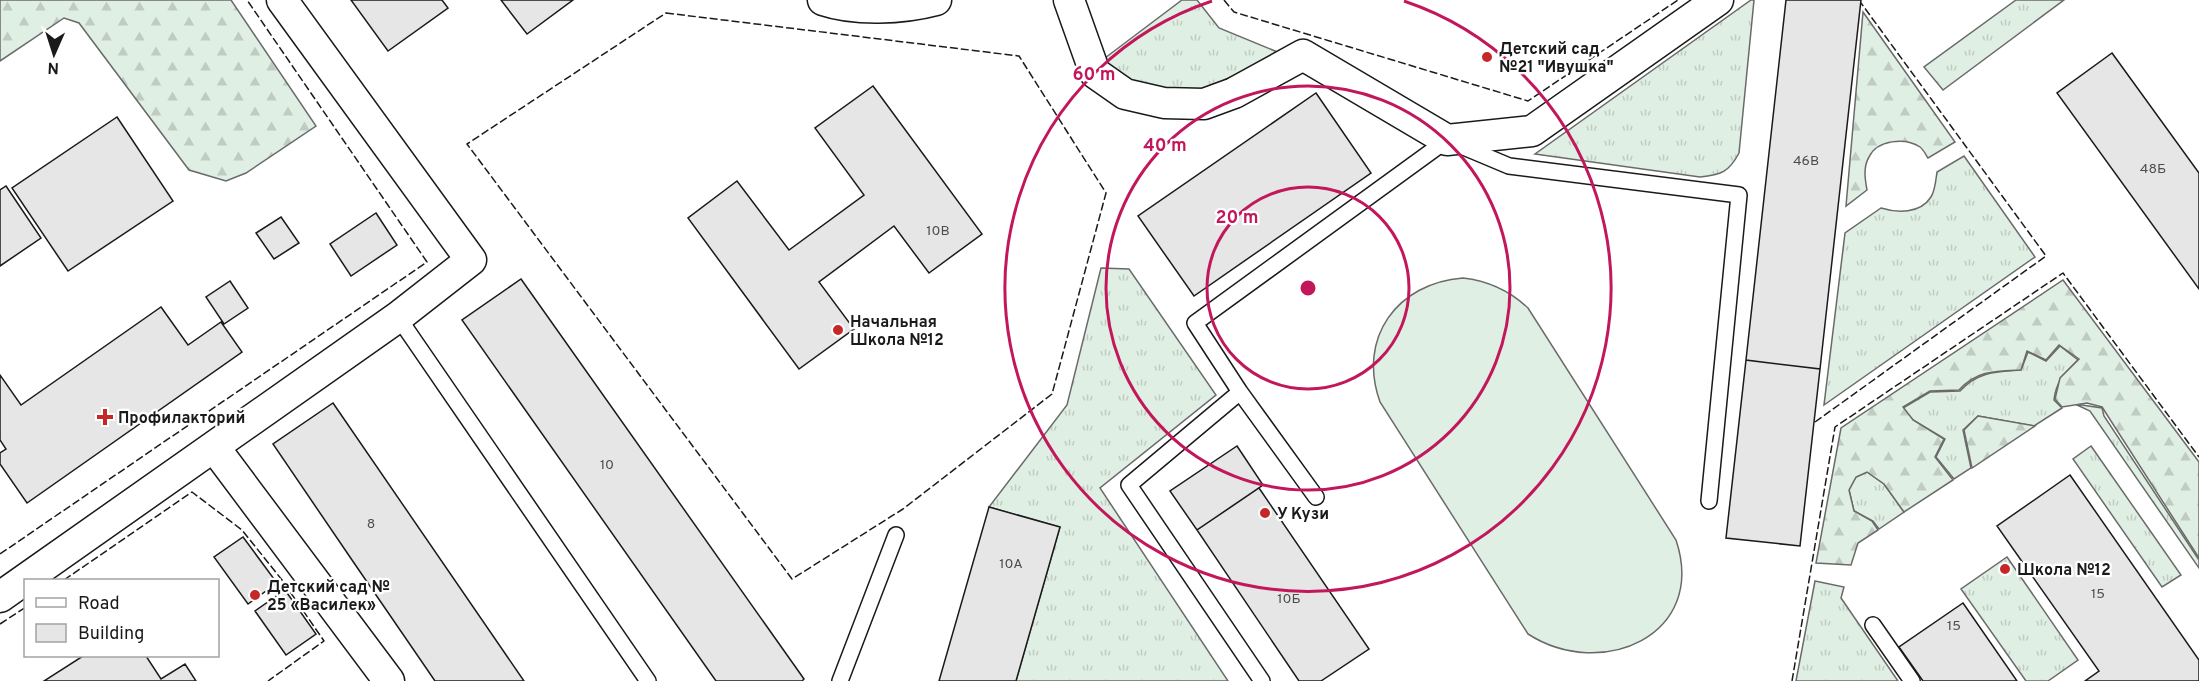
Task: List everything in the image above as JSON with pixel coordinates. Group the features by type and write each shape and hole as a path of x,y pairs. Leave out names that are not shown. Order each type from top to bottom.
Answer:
{"street":[{"path":"26,579 398,317 471,260 282,0"},
{"path":"823,0 837,5 870,6 919,4 936,0"},
{"path":"1069,0 1095,73 1125,94 1164,103 1204,104 1234,93 1303,55 1447,140 1532,131 1718,0"},
{"path":"214,447 389,681"},
{"path":"0,597 24,580"}],"lane":[{"path":"1316,497 1240,392 1195,323 1447,140 1509,166 1739,195 1709,501"},
{"path":"398,317 648,681"},
{"path":"1240,392 1130,485 1262,681"},
{"path":"840,681 896,535"},
{"path":"1873,625 1912,681"}],"green space":[{"path":"0,0 231,0 316,126 246,173 226,181 189,170 79,23 64,18 0,61"},
{"path":"1182,0 1197,0 1219,28 1280,53 1200,92 1149,88 1114,75 1101,61"},
{"path":"1754,0 1739,153 1724,171 1700,177 1535,154"},
{"path":"2016,0 2064,0 1943,90 1924,67"},
{"path":"1863,12 1955,142 1928,158 1920,147 1907,142 1892,142 1878,147 1869,157 1866,165 1867,190 1846,206"},
{"path":"1964,156 2035,257 1824,405 1845,233 1881,208 1908,211 1921,207 1932,194 1937,172"},
{"path":"1101,268 1129,269 1216,395 1100,488 1228,681 1016,681 1060,527 989,507 1067,405"},
{"path":"1463,278 1498,287 1528,308 1676,540 1682,574 1677,602 1662,624 1641,641 1615,650 1586,653 1557,647 1528,634 1380,402 1374,379 1374,356 1379,336 1388,318 1419,290 1440,282"},
{"path":"2063,280 2199,462 2199,558 2102,407 2087,403 2062,407 2055,399 2060,378 2079,359 2059,345 2046,360 2027,351 2021,370 1995,371 1980,375 1959,390 1930,391 1903,407 1913,420 1944,439 1935,457 1953,480 1904,512 1884,484 1867,472 1856,477 1849,490 1854,511 1872,521 1878,530 1858,543 1851,565 1816,563 1841,428"},
{"path":"2060,346 2078,360 2065,373 2057,388 2054,400 2062,408 2034,426 1978,416 1963,430 1971,468 1954,479 1936,457 1945,439 1913,420 1903,408 1930,392 1960,391 1981,376 2021,370 2028,352 2046,361"},
{"path":"2075,404 2102,408 2104,416 2199,560 2199,568 2090,411"},
{"path":"1978,416 2035,426 1972,468 1964,430"},
{"path":"2091,446 2181,575 2162,587 2073,459"},
{"path":"1867,472 1884,484 1904,512 1879,529 1873,521 1854,511 1849,490 1856,477"},
{"path":"2007,557 2078,660 2048,681 2026,681 1961,589"},
{"path":"1815,581 1844,587 1841,598 1898,681 1796,681"}],"building":[{"path":"351,0 442,0 448,8 388,51"},
{"path":"501,0 573,0 527,34"},
{"path":"1786,0 1861,0 1820,369 1746,360"},
{"path":"2112,53 2199,173 2199,289 2057,93"},
{"path":"873,86 982,234 929,273 894,226 819,282 854,329 799,369 688,218 737,181 789,250 864,195 815,128"},
{"path":"1316,93 1371,173 1194,296 1138,216"},
{"path":"117,117 173,201 68,271 12,188"},
{"path":"6,186 41,238 0,266 0,190"},
{"path":"376,213 397,245 351,276 330,244"},
{"path":"281,217 299,243 274,259 256,233"},
{"path":"521,279 804,679 802,681 716,681 462,320"},
{"path":"230,281 248,308 224,324 206,297"},
{"path":"161,307 188,345 221,322 242,352 27,503 0,464 0,453 6,449 0,440 0,375 21,405"},
{"path":"1746,360 1820,369 1800,546 1726,538"},
{"path":"333,403 524,681 435,681 273,444"},
{"path":"1237,446 1263,485 1197,530 1170,491"},
{"path":"2070,475 2199,660 2199,681 2085,681 2099,671 1997,526"},
{"path":"1259,488 1369,649 1321,681 1299,681 1197,530"},
{"path":"989,507 1060,527 1016,681 939,681"},
{"path":"243,537 277,583 248,604 214,557"},
{"path":"285,590 316,634 286,655 255,611"},
{"path":"1963,603 2017,681 1923,681 1899,647"},
{"path":"81,657 147,657 161,679 185,664 196,681 44,681"}],"fence":[{"path":"0,554 427,262 247,0"},
{"path":"1224,0 1234,12 1528,101 1678,0"},
{"path":"1815,422 2046,256 1861,3"},
{"path":"666,13 1019,56 1106,193 1052,394 903,509 792,579 467,144 666,13"},
{"path":"1792,681 1835,427 2063,273 2199,457"},
{"path":"65,579 192,492 242,530 282,580 324,641 268,681"},
{"path":"0,624 24,608"}],"place":[{"name":"Детский сад №21 \"Ивушка\"","path":"1487,57"},
{"name":"Начальная Школа №12","path":"838,330"},
{"name":"Профилакторий","path":"105,417"},
{"name":"У Кузи","path":"1265,513"},
{"name":"Школа №12","path":"2005,569"},
{"name":"Детский сад № 25 «Василек»","path":"255,595"}]}
